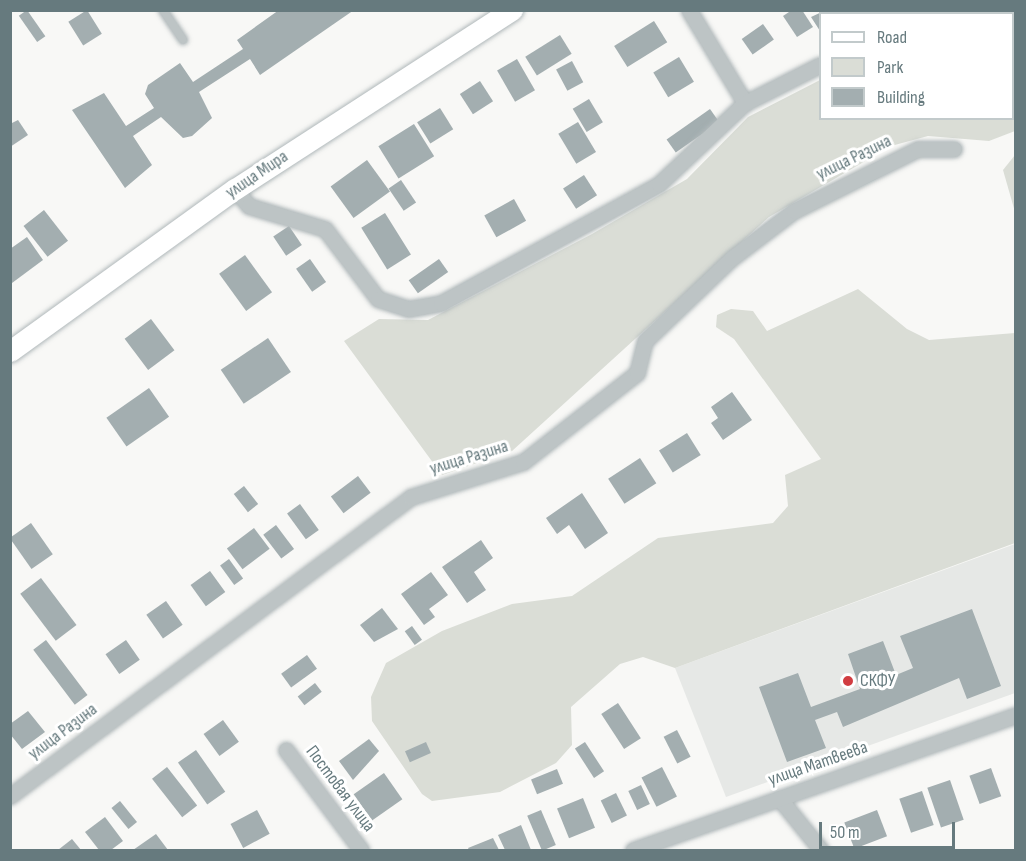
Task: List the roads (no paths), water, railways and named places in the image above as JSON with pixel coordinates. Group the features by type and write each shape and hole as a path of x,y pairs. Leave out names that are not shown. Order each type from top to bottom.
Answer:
{"main road":[{"name":"улица Мира","path":"10,351 235,189 512,10"}],"street":[{"path":"689,10 745,103"},
{"path":"235,189 249,206 325,229 378,299 408,309 441,303 659,184 745,103 819,66"},
{"name":"улица Разина","path":"10,796 411,497 523,462 637,373 645,341 732,258 794,211 918,149 954,149"},
{"name":"улица Матвеева","path":"633,850 1016,716"},
{"name":"Постовая улица","path":"286,750 361,850"},
{"path":"779,798 821,850"}],"lane":[{"path":"163,10 183,40"}],"place":[{"name":"СКФУ","path":"848,681"}]}
